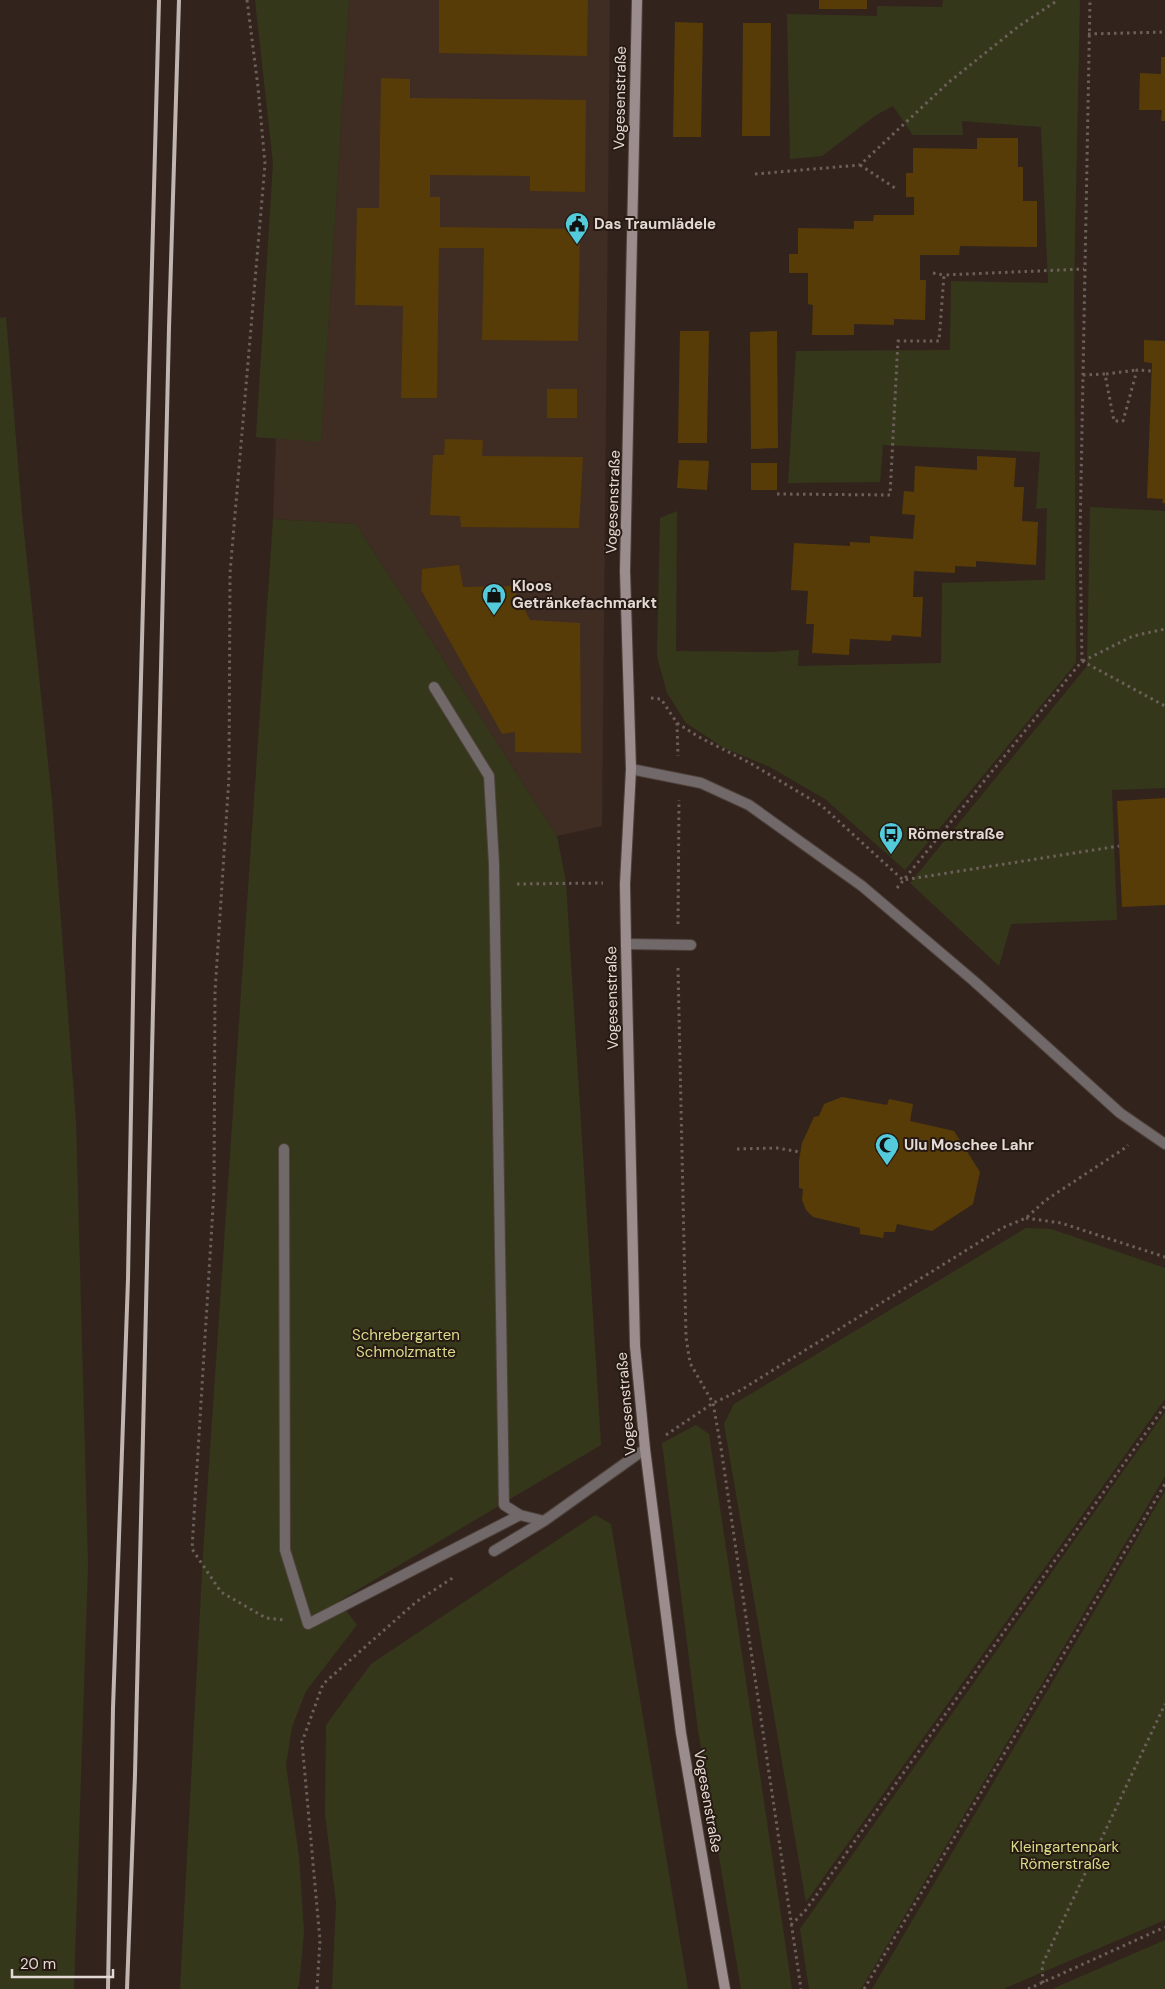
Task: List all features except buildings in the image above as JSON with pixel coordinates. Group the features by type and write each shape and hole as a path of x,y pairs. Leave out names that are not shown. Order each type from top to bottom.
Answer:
{"street":[{"name":"Vogesenstraße","path":"638,0 625,571 631,769 625,884 635,1346 645,1449 681,1733 725,1989"},
{"path":"434,687 489,776 494,886 504,1505 520,1516 544,1521"},
{"path":"631,769 679,777 701,783 749,804 884,904 1138,1128 1165,1144"},
{"path":"626,944 691,945"},
{"path":"284,1149 285,1550 308,1624 520,1516"},
{"path":"494,1550 544,1521 645,1449"}],"path":[{"path":"247,0 265,164 230,573 229,777 215,992 214,1191 192,1549 221,1592 266,1618 308,1624"},
{"path":"860,166 949,82 1020,26 1058,0"},
{"path":"1082,661 1080,537 1090,0"},
{"path":"1088,34 1165,32"},
{"path":"755,174 860,166 898,190"},
{"path":"933,273 944,275 1084,269"},
{"path":"777,494 890,495 898,341 939,341 944,275"},
{"path":"1083,374 1106,374 1137,370 1151,371"},
{"path":"1106,374 1114,421 1123,421 1137,370"},
{"path":"884,904 1082,661 1133,636 1165,630"},
{"path":"1082,661 1165,706"},
{"path":"630,697 661,699 677,723 699,737 750,763 822,806 903,880"},
{"path":"677,723 679,777 678,944 686,1337 690,1363 713,1403 801,1989"},
{"path":"903,880 1119,846"},
{"path":"494,886 566,882 625,884"},
{"path":"645,1449 713,1403 741,1390 1002,1228 1026,1218 1046,1200 1125,1148 1138,1128"},
{"path":"737,1149 777,1148 800,1152"},
{"path":"1026,1218 1061,1223 1165,1257"},
{"path":"791,1925 805,1911 1165,1406"},
{"path":"864,1989 1165,1484"},
{"path":"317,1989 320,1940 302,1742 323,1684 416,1602 455,1576"},
{"path":"1042,1983 1042,1965 1165,1704"},
{"path":"1028,1989 1165,1927"}],"shaded area":[{"path":"349,0 610,0 602,826 557,836 356,524 273,519 276,438 321,441"}],"green space":[{"path":"255,0 349,0 321,442 256,437 273,163"},
{"path":"943,0 1080,0 1074,288 1076,663 905,870 825,799 770,767 724,748 686,723 667,693 657,656 660,518 677,511 676,651 772,652 799,650 798,666 941,663 942,583 1045,580 1047,508 1036,509 1040,452 883,445 880,482 788,483 796,351 950,350 951,281 1048,283 1041,127 962,121 963,135 913,135 893,106 876,115 822,156 790,159 787,14 877,16 877,6 942,7"},
{"path":"6,317 22,513 52,801 76,1122 88,1564 74,1989 0,1989 0,318"},
{"path":"1090,507 1165,511 1165,788 1112,790 1117,920 1011,924 999,966 910,883 1087,666"},
{"name":"Schrebergarten Schmolzmatte","path":"273,519 356,524 557,836 566,882 601,1445 339,1601 357,1625 306,1691 292,1727 286,1765 299,1857 304,1932 299,1985 297,1989 180,1989 203,1554"},
{"path":"1026,1228 1051,1229 1165,1268 1165,1399 806,1902 724,1424 734,1404"},
{"path":"1165,1412 1165,1476 861,1989 809,1989 800,1929"},
{"path":"696,1425 709,1434 792,1989 741,1989 698,1730 662,1443"},
{"name":"Kleingartenpark Römerstraße","path":"1165,1491 1165,1920 1003,1989 872,1989"},
{"path":"595,1515 611,1524 688,1989 332,1989 336,1903 325,1815 326,1725 371,1664"},
{"path":"1165,1940 1165,1989 1052,1989"}],"railway":[{"path":"108,1989 113,1708 128,1279 134,942 159,0"},
{"path":"127,1989 135,1775 169,328 179,0"}],"place":[{"name":"Das Traumlädele","path":"577,245"},
{"name":"Kloos Getränkefachmarkt","path":"494,616"},
{"name":"Römerstraße","path":"891,855"},
{"name":"Ulu Moschee Lahr","path":"887,1166"}]}
